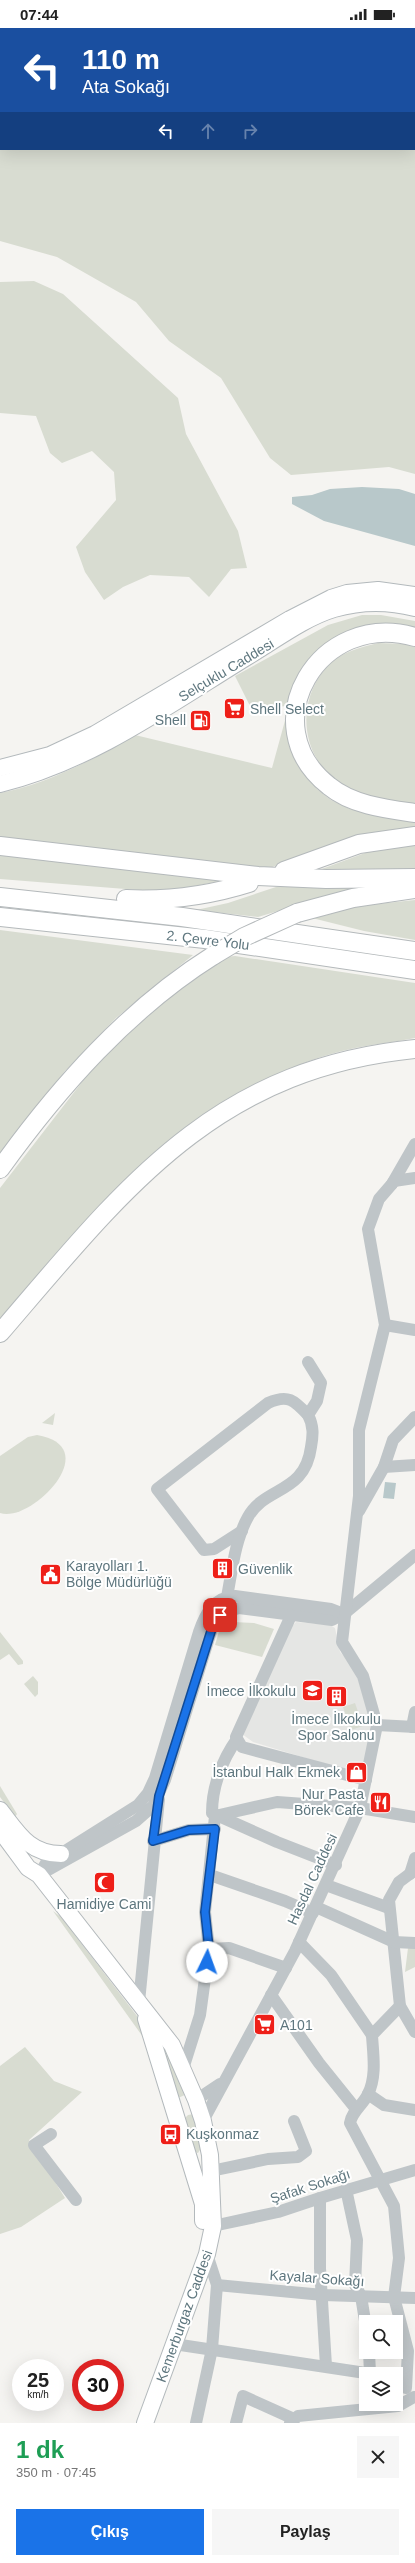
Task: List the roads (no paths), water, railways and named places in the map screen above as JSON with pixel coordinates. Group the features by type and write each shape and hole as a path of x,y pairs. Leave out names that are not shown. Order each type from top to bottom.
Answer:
{"highway":[{"path":"415,637 401,633 373,632 348,639 337,644 311,671 301,688 296,719 298,738 302,752 311,767 328,786 352,799 415,813"},
{"path":"284,871 359,844 415,836"},
{"path":"0,846 258,876 326,879 415,878"},
{"path":"32,901 69,896 151,900 176,899 205,895 249,883"},
{"path":"0,1169 58,1095 119,1030 165,989 214,955 249,934 297,913 353,898 415,889"},
{"name":"2. Çevre Yolu","path":"0,897 230,923 415,951"},
{"name":"2. Çevre Yolu","path":"0,917 219,941 415,970"},
{"path":"0,1333 132,1184 170,1150 205,1122 259,1091 319,1067 376,1054 415,1049"}],"main road":[{"name":"Selçuklu Caddesi","path":"0,768 38,759 80,741 290,619 331,598 354,592 378,590 415,595"},
{"name":"Selçuklu Caddesi","path":"0,784 53,767 102,745 271,643 333,609 368,603 387,603 415,608"},
{"path":"0,1810 6,1828 34,1849 49,1854 61,1854"},
{"name":"Kemerburgaz Caddesi","path":"6,1828 28,1868 39,1875 60,1905 172,2045 196,2100 203,2121 210,2155 213,2226 207,2254 145,2423"},
{"name":"Kemerburgaz Caddesi","path":"134,2423 201,2243 203,2204 177,2115 141,2005"},
{"path":"177,2115 184,2106 196,2100"},
{"path":"190,2160 195,2163 204,2162 210,2155"}],"street":[{"path":"358,1514 359,1430 385,1325 368,1229 379,1199 392,1184 415,1144"},
{"path":"392,1184 394,1181 415,1178"},
{"path":"385,1325 415,1330"},
{"path":"308,1362 321,1383 316,1401 308,1415"},
{"path":"229,1610 226,1597 242,1530 249,1516 258,1506 289,1485 305,1470 310,1456 313,1430 308,1415 298,1404 288,1398 280,1398 268,1403 156,1489 204,1550 214,1549 242,1530"},
{"path":"358,1514 384,1467 393,1440 415,1417"},
{"path":"384,1467 415,1465"},
{"name":"Hasdal Caddesi","path":"203,2121 222,2082 286,1968 336,1865 360,1808 376,1725 363,1676 342,1642 344,1614 358,1514"},
{"path":"141,2005 153,1841 159,1796 213,1625 220,1615 229,1610 331,1609 344,1614 415,1556"},
{"path":"39,1875 46,1863 131,1810 148,1793 155,1778 204,1618 214,1604 226,1597 293,1610"},
{"path":"183,2069 200,2015 209,1949 205,1912 215,1829 215,1816 212,1813 212,1803 225,1756 237,1740 236,1737 293,1610"},
{"path":"376,1725 414,1727 415,1712"},
{"path":"237,1740 242,1747 366,1780"},
{"path":"39,1875 136,1821 145,1815 159,1796"},
{"path":"215,1816 277,1802 360,1808 415,1817"},
{"path":"215,1816 336,1865"},
{"path":"153,1841 189,1830 215,1829"},
{"path":"415,1858 412,1872 399,1882 389,1900 394,1942 394,1960 400,2006 415,2032"},
{"path":"210,1875 314,1910 394,1942 415,1944"},
{"path":"326,1885 389,1908"},
{"path":"236,2423 244,2396 292,2421 298,2416 398,2406 408,2391 408,2351 394,2297 399,2258 394,2206 352,2128 351,2117 368,2094 374,2075 372,2035 331,1975 299,1942"},
{"path":"209,1949 229,1948 286,1968"},
{"path":"271,1995 319,2064 356,2110"},
{"path":"372,2035 400,2006"},
{"name":"Hasdal Caddesi","path":"196,2100 217,2088 222,2082"},
{"path":"368,2094 384,2105 415,2110"},
{"path":"211,2171 268,2159 298,2157 306,2151 294,2121"},
{"path":"51,2134 34,2145 76,2200"},
{"name":"Şafak Sokağı","path":"213,2226 278,2212 346,2189 415,2170"},
{"path":"346,2189 357,2240 355,2285 361,2296 364,2315"},
{"path":"320,2198 326,2366"},
{"path":"196,2423 212,2349 217,2285 207,2254"},
{"name":"Kayalar Sokağı","path":"217,2285 323,2294 415,2298"},
{"path":"174,2344 359,2372"}],"place":[{"name":"Shell Select","path":"234,709"},
{"name":"Shell","path":"201,720"},
{"name":"Güvenlik","path":"223,1569"},
{"name":"Karayolları 1. Bölge Müdürlüğü","path":"50,1574"},
{"name":"İmece İlkokulu","path":"312,1691"},
{"name":"İmece İlkokulu Spor Salonu","path":"336,1697"},
{"name":"İstanbul Halk Ekmek","path":"356,1772"},
{"name":"Nur Pasta Börek Cafe","path":"380,1802"},
{"name":"Hamidiye Cami","path":"104,1882"},
{"name":"A101","path":"264,2025"},
{"name":"Kuşkonmaz","path":"171,2134"}]}
